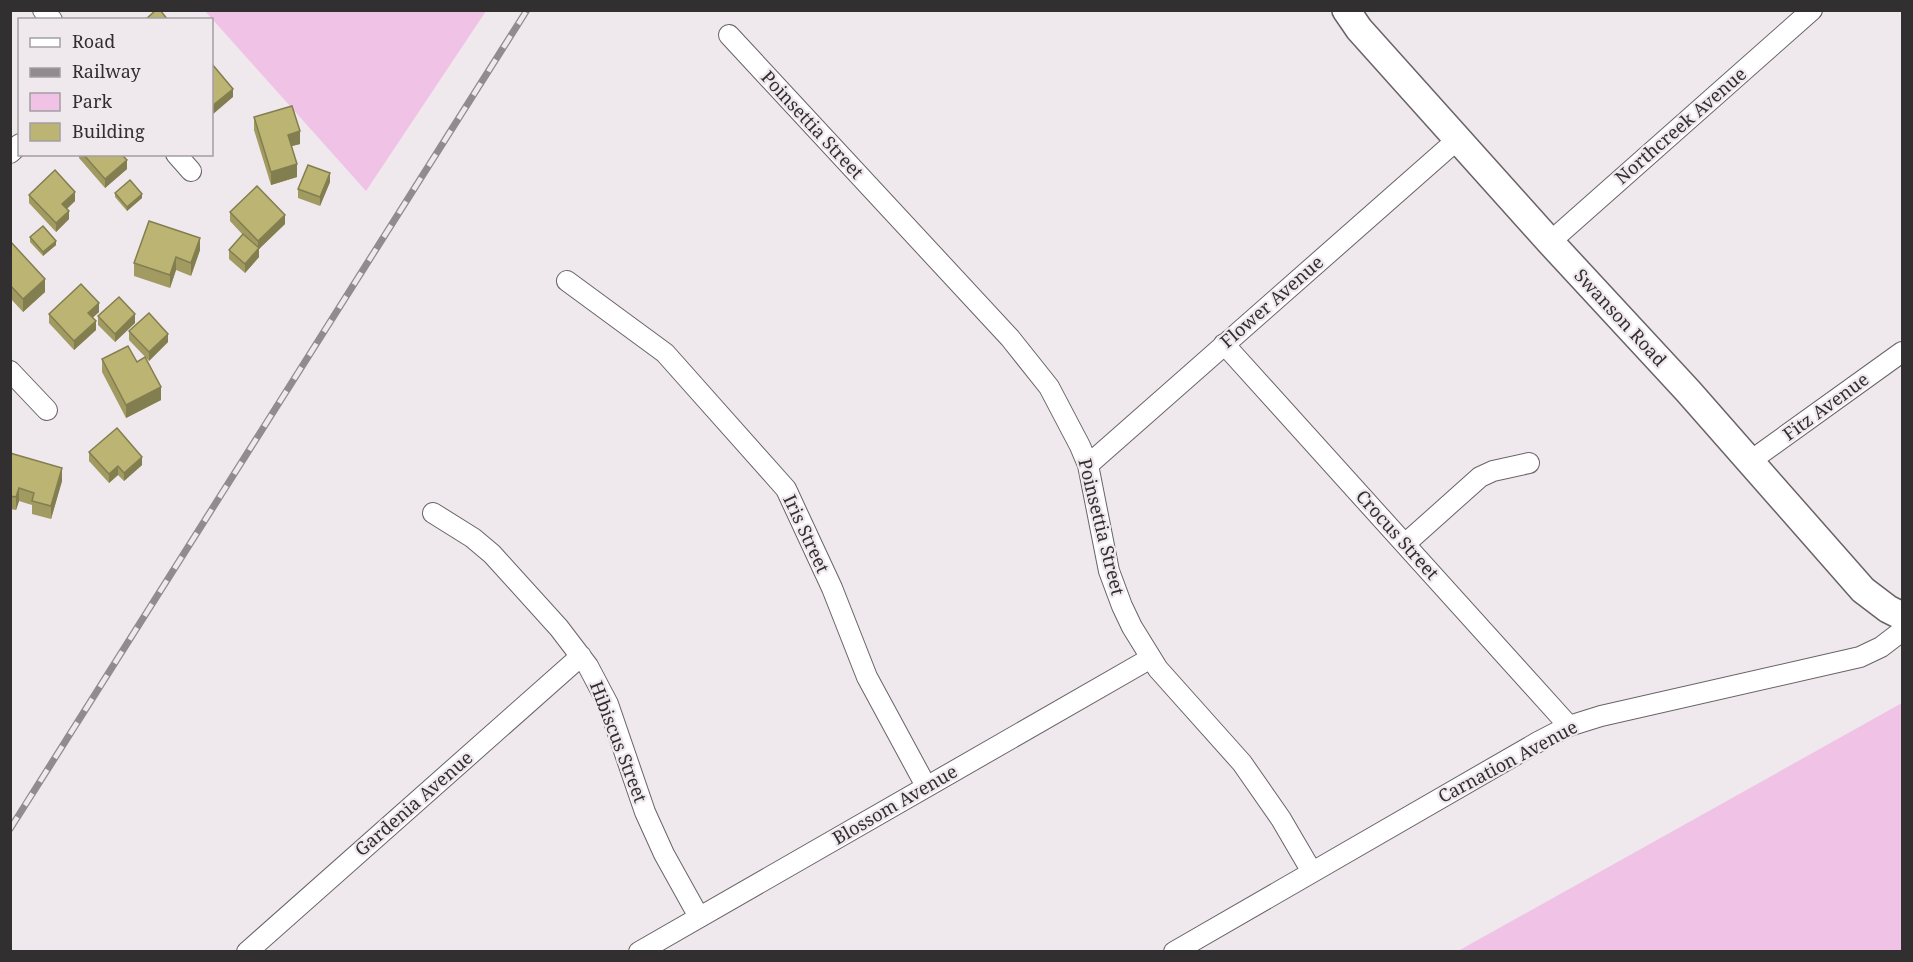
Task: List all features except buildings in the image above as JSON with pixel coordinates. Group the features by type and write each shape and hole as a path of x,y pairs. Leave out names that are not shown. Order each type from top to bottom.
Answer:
{"street":[{"name":"Swanson Road","path":"1346,10 1359,29 1550,242 1616,311 1863,590 1888,609 1902,616"},
{"name":"Northcreek Avenue","path":"1550,242 1812,10"},
{"name":"Poinsettia Street","path":"729,35 1027,357 1059,404 1088,465 1109,571 1122,606 1165,678 1242,763 1281,819 1312,872"},
{"name":"Flower Avenue","path":"1088,465 1458,140"},
{"path":"178,156 190,171"},
{"name":"Iris Street","path":"567,281 665,353 786,489 832,588 867,677 926,786"},
{"name":"Crocus Street","path":"1224,344 1569,726"},
{"name":"Fitz Avenue","path":"1749,462 1902,352"},
{"path":"10,371 47,410"},
{"path":"1405,544 1480,477 1493,471 1529,463"},
{"name":"Hibiscus Street","path":"433,513 473,538 492,554 559,628 595,677 608,704 636,788 654,833 699,917"},
{"name":"Carnation Avenue","path":"1174,951 1569,726 1601,716 1860,657 1881,647 1902,631"},
{"name":"Gardenia Avenue","path":"246,951 581,656"},
{"name":"Blossom Avenue","path":"639,951 1151,658"}],"green space":[{"path":"205,11 486,11 366,191"},
{"path":"1902,703 1902,951 1458,951"}],"railway":[{"path":"10,829 527,10"}]}
